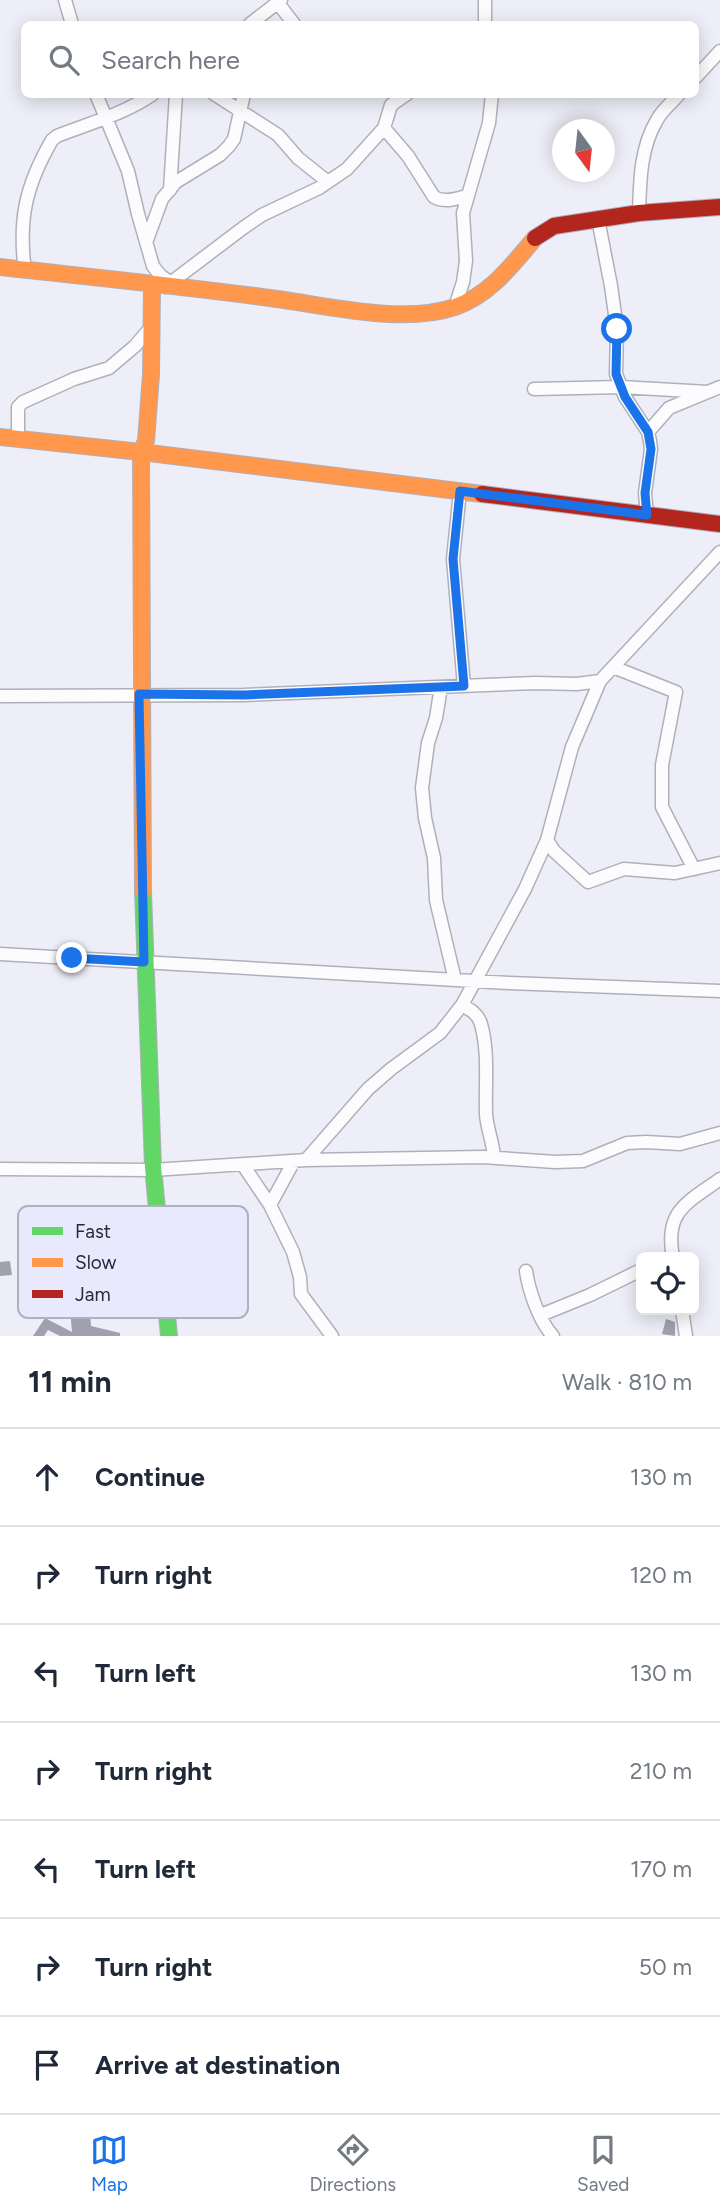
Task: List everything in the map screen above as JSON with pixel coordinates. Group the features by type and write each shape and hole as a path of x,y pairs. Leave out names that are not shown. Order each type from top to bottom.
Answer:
{"street":[{"path":"65,0 71,21"},
{"path":"485,0 485,21"},
{"path":"256,21 279,1 292,21"},
{"path":"699,73 720,51"},
{"path":"98,98 128,171 153,266 160,275 162,285 152,326 146,441 141,452 139,694 144,962 156,1206"},
{"path":"26,271 21,244 22,224 31,180 52,140 105,117 132,109 147,98"},
{"path":"170,190 176,98"},
{"path":"220,98 278,135 298,158 328,182"},
{"path":"147,240 162,199 176,182 220,155 234,139 243,98"},
{"path":"162,285 262,215 328,182 347,169 384,128 388,110 399,98"},
{"path":"455,307 466,261 463,213 489,123 492,98"},
{"path":"639,213 640,176 652,130 676,98"},
{"path":"384,128 408,156 434,197 450,200 467,196"},
{"path":"0,267 273,298 357,312 425,313 455,307 480,295 499,279 539,234 554,226 639,213 720,207"},
{"path":"598,219 617,329 616,374 629,404 648,432 651,449 645,493 647,515"},
{"path":"18,439 18,407 23,402 74,379 109,368 135,346 152,326"},
{"path":"534,389 621,387 714,390"},
{"path":"648,432 669,408 714,390"},
{"path":"0,437 720,524"},
{"path":"460,491 453,559 464,686"},
{"path":"270,1205 300,1161 368,1089 440,1033 462,1004 526,889 547,840 572,747 600,681 720,552"},
{"path":"613,667 676,692 662,765 663,807 694,869"},
{"path":"0,696 244,695 600,681"},
{"path":"441,687 436,718 428,743 422,788 434,858 436,900 456,980"},
{"path":"547,840 554,851 588,882 624,869 675,873 720,863"},
{"path":"0,954 474,981 720,991"},
{"path":"462,1004 472,1010 480,1022 484,1040 486,1118 492,1136 494,1157"},
{"path":"0,1169 153,1170 300,1161 494,1157 555,1162 583,1161 627,1143 680,1144 720,1133"},
{"path":"243,1165 270,1205 293,1252 301,1294 332,1336"},
{"path":"670,1252 673,1220 689,1202 720,1179"},
{"path":"526,1271 527,1281 541,1315 553,1336"},
{"path":"541,1315 636,1272"},
{"path":"683,1315 686,1336"},
{"path":"167,1318 169,1336"}],"building":[{"path":"10,1261 12,1275 0,1276 0,1262"},
{"path":"45,1318 72,1332 71,1318 90,1318 91,1326 120,1333 120,1336 60,1336 48,1330 44,1336 33,1336"},
{"path":"666,1319 675,1322 675,1336 662,1334"}],"traffic: fast":[{"path":"143,891 157,1206"},
{"path":"167,1318 169,1336"}],"traffic: slow":[{"path":"0,267 236,294 363,312 411,314 434,312 468,302 500,278 535,238"},
{"path":"143,891 141,452 146,441 151,375 152,286"},
{"path":"0,437 482,494"}],"traffic: jam":[{"path":"535,238 554,226 639,213 720,207"},
{"path":"482,494 720,524"}],"route":[{"path":"72,958 144,962 139,694 244,695 464,686 453,559 460,491 647,515 645,493 651,449 648,432 625,397 616,374 617,329"}]}
